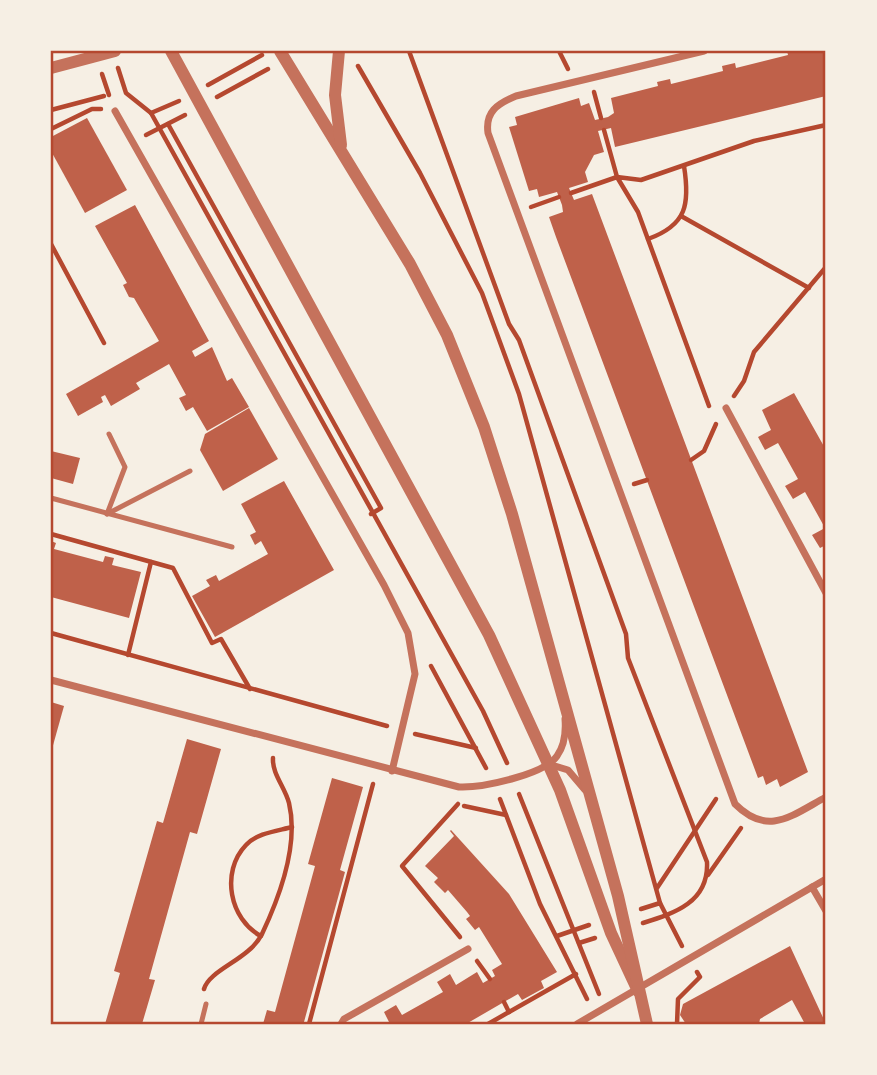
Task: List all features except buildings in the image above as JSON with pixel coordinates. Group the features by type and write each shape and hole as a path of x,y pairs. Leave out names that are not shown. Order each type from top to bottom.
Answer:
{"street":[{"path":"51,68 113,51"},
{"path":"171,51 489,635 573,822 611,933 638,990"},
{"path":"339,51 335,95 343,152"},
{"path":"704,51 516,96 492,110 486,120 488,133 735,804 749,817 760,822 779,821 826,797"},
{"path":"283,55 410,264 466,380 512,513 627,928 647,1024"},
{"path":"113,111 350,525 408,634 415,674 393,771"},
{"path":"726,408 826,593"},
{"path":"51,680 459,787 494,785 548,764 558,755 565,734 561,694"},
{"path":"548,764 568,770 593,805"},
{"path":"577,1024 826,879"},
{"path":"812,887 826,911"},
{"path":"341,1024 344,1019 468,949"}],"lane":[{"path":"107,514 125,467 109,434"},
{"path":"107,514 190,471"},
{"path":"51,498 232,547"},
{"path":"201,1024 206,1004"}],"path":[{"path":"113,51 126,93 151,114"},
{"path":"359,51 358,65 482,293 519,394 660,903"},
{"path":"410,51 626,634 628,658 707,862 708,876"},
{"path":"159,129 201,107 283,55"},
{"path":"51,128 92,108 113,111 94,56"},
{"path":"590,78 601,118"},
{"path":"51,110 126,93"},
{"path":"168,124 381,508 350,525"},
{"path":"571,193 617,177 640,180 754,141 826,125"},
{"path":"604,130 617,177 638,212 716,424"},
{"path":"648,239 665,233 681,216 688,196 684,166"},
{"path":"517,212 559,197"},
{"path":"681,216 809,288"},
{"path":"51,244 104,343"},
{"path":"691,460 704,451 716,424 744,381 754,352 826,267"},
{"path":"51,534 173,568 212,643 221,639 251,690"},
{"path":"128,654 151,562"},
{"path":"51,633 251,690 476,748"},
{"path":"414,660 434,666 494,785 540,904 576,974 488,1024"},
{"path":"206,1004 204,987 209,978 244,957 261,936 287,867 292,827 288,798 273,771 273,758"},
{"path":"656,889 726,783"},
{"path":"309,1024 373,784"},
{"path":"458,804 402,866 490,979"},
{"path":"627,928 678,912 690,904 749,817"},
{"path":"261,936 246,926 233,904 234,872 246,845 258,837 292,827"},
{"path":"579,943 611,933"},
{"path":"505,1002 509,1012"}]}
